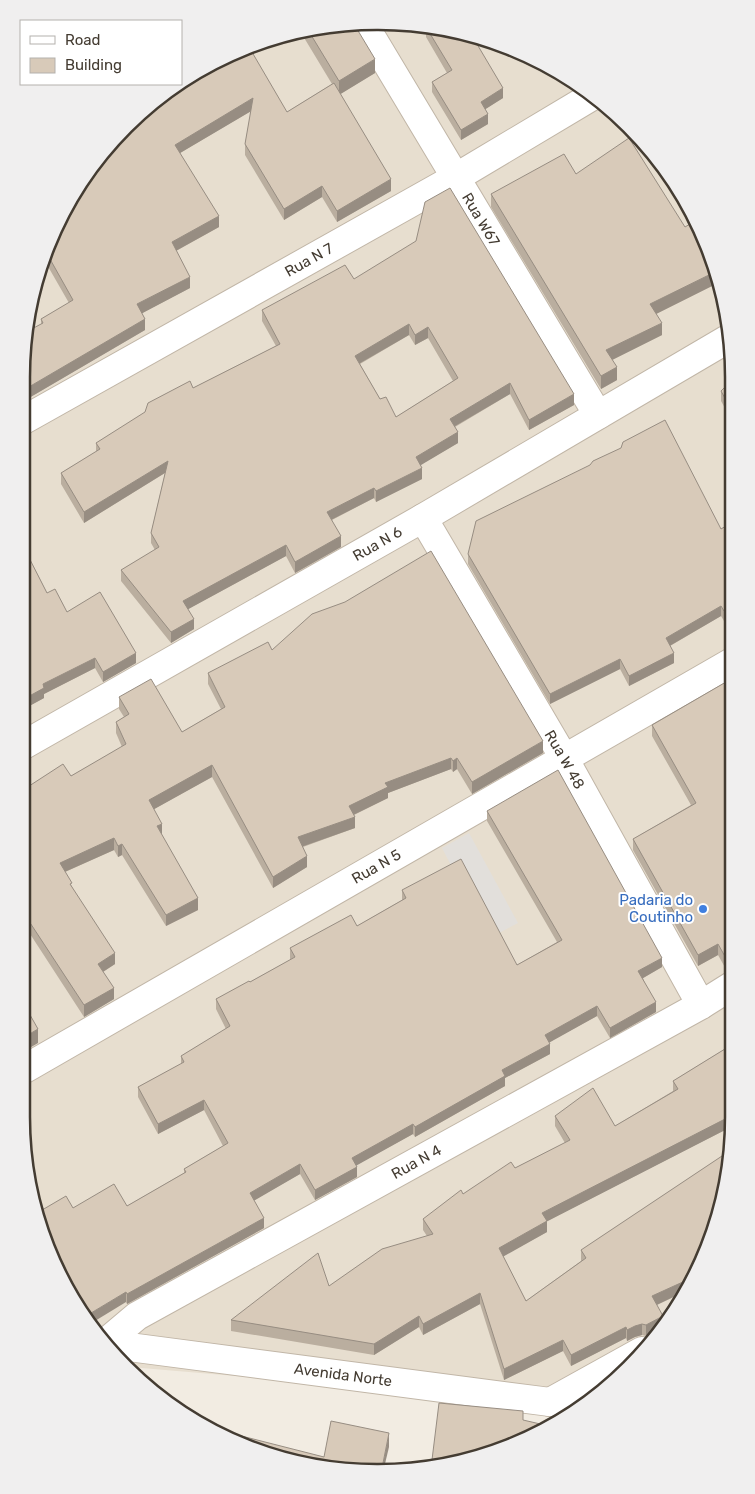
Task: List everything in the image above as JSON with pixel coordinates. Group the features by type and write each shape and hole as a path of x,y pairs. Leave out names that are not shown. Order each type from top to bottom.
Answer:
{"street":[{"name":"Rua W67","path":"367,30 598,415"},
{"name":"Rua N 7","path":"30,417 455,178 585,99"},
{"name":"Rua N 6","path":"30,741 423,518 723,342"},
{"name":"Rua W 48","path":"423,518 564,758 701,1005"},
{"name":"Rua N 5","path":"30,1066 725,666"},
{"name":"Rua N 4","path":"110,1339 138,1316 701,1005 725,990"},
{"name":"Avenida Norte","path":"115,1344 572,1404"},
{"path":"550,1402 624,1361"}],"shaded area":[{"path":"378,30 423,33 445,37 489,48 510,56 571,89 607,116 639,148 666,184 699,245 707,266 718,310 722,332 725,378 725,1116 722,1162 707,1228 689,1270 666,1310 639,1346 607,1378 572,1404 138,1368 116,1346 102,1328 89,1310 66,1270 48,1228 37,1184 33,1162 30,1116 30,378 33,332 42,288 56,245 89,184 116,148 148,116 184,89 224,66 266,48 310,37 332,33"},
{"path":"469,833 518,923 499,933 454,871 442,848"}],"building":[{"path":"358,31 375,59 339,81 312,37"},
{"path":"430,34 477,45 503,88 481,102 488,114 461,130 432,82 452,70"},
{"path":"253,53 287,112 334,83 391,179 337,211 322,186 284,209 245,144 253,98 175,145 219,216 172,242 190,277 137,304 145,319 30,386 34,328 43,323 41,319 73,300 50,260 77,204 102,166 116,148 148,116 166,102 204,77"},
{"path":"629,138 685,227 689,224 709,275 650,304 662,323 606,350 617,367 601,376 491,194 564,154 576,174"},
{"path":"450,188 574,394 529,420 510,383 450,419 458,432 416,457 422,468 376,491 374,488 327,512 341,536 295,562 286,545 183,601 194,619 171,632 121,570 159,547 151,533 168,461 84,512 61,473 100,449 96,443 145,412 148,403 190,381 193,388 280,344 262,310 345,265 354,279 416,241 425,202","holes":["409,324 415,335 428,327 458,378 396,417 386,397 380,399 355,356"]},
{"path":"725,387 725,398 721,391"},
{"path":"665,420 721,529 725,527 725,610 721,606 666,638 674,653 629,676 620,659 550,694 468,554 476,521 590,465 593,461 621,448 623,442"},
{"path":"431,551 543,741 472,782 457,758 453,761 451,758 385,783 388,787 349,806 355,817 298,837 307,856 273,877 212,765 149,800 162,824 157,826 198,898 166,915 122,844 118,846 114,838 60,863 72,883 70,884 115,953 98,964 114,988 84,1005 30,923 30,785 63,764 71,776 126,744 116,722 129,714 119,697 151,679 182,732 225,707 208,673 268,642 272,650 312,614 345,602"},
{"path":"30,560 47,593 55,589 67,612 100,592 136,653 103,672 95,658 43,684 44,688 30,696"},
{"path":"725,683 725,956 718,944 698,955 633,839 696,803 652,725"},
{"path":"558,770 662,958 638,971 656,1002 610,1028 597,1006 545,1035 550,1044 502,1070 505,1076 415,1127 413,1124 352,1158 357,1167 315,1190 300,1164 250,1193 264,1218 127,1294 126,1292 91,1313 56,1249 43,1210 66,1196 73,1208 114,1184 127,1206 186,1172 184,1169 228,1143 204,1100 158,1124 138,1087 184,1062 181,1056 230,1026 216,999 295,957 290,948 351,915 357,926 406,898 402,890 461,859 517,965 562,940 487,811"},
{"path":"30,1015 38,1029 30,1034"},
{"path":"725,1049 725,1119 542,1213 547,1221 499,1248 526,1301 586,1258 581,1250 723,1156 718,1184 707,1228 689,1270 682,1282 652,1296 662,1315 661,1317 646,1325 642,1324 627,1330 626,1327 571,1355 563,1340 504,1369 480,1293 423,1324 419,1316 374,1344 231,1320 318,1253 329,1286 382,1249 433,1234 423,1219 461,1190 463,1194 511,1162 515,1168 570,1140 555,1116 593,1088 615,1126 678,1089 673,1081"},
{"path":"439,1403 523,1411 523,1420 539,1424 489,1446 432,1459"},
{"path":"331,1421 389,1433 383,1464 378,1464 332,1461 310,1457 266,1446 240,1436 324,1457"}],"place":[{"name":"Padaria do Coutinho","path":"703,909"}]}
